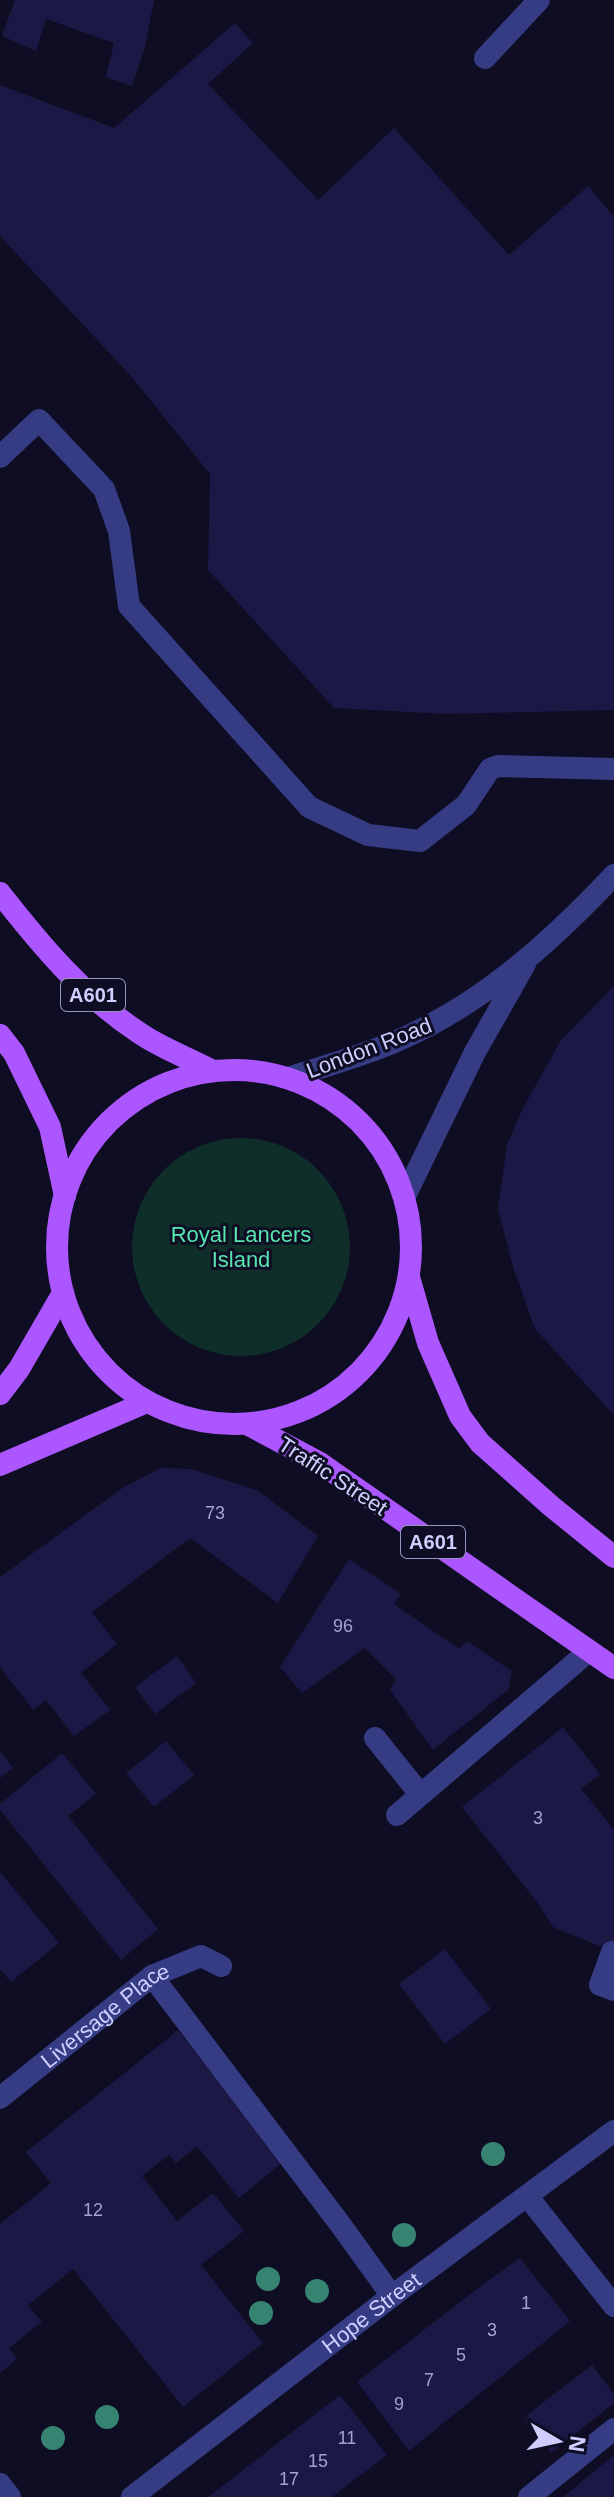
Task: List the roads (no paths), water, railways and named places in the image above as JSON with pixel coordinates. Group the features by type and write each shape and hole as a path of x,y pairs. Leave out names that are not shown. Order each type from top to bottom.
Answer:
{"main road":[{"name":"A601","path":"0,893 41,945 115,1015 139,1034 209,1069"},
{"name":"A601","path":"0,1035 14,1053 50,1127 65,1196"},
{"name":"A601","path":"209,1069 242,1070 288,1078 325,1096 359,1121 372,1135 405,1196 411,1248 408,1276 390,1332 353,1378 304,1410 247,1424 179,1416 147,1402 110,1374 80,1335 63,1293 57,1245 65,1196 77,1167 94,1140 139,1097 167,1083 209,1069"},
{"name":"A601","path":"408,1276 428,1343 460,1416 480,1443 614,1557"},
{"path":"0,1394 19,1369 63,1293"},
{"path":"0,1465 147,1402"},
{"name":"Traffic Street","path":"247,1424 320,1463 614,1668"}],"street":[{"path":"485,58 539,0"},
{"path":"0,457 39,420 104,489 119,531 129,606 309,807 368,835 420,841 466,805 490,769 498,766 614,769"},
{"name":"London Road","path":"288,1078 390,1044 430,1025 527,960 567,925 614,875"},
{"name":"London Road","path":"405,1196 475,1052 527,960"},
{"path":"397,1815 589,1651"},
{"path":"375,1738 420,1794"},
{"path":"612,1952 600,1985 614,1990"},
{"name":"Liversage Place","path":"0,2098 152,1976 201,1956 221,1966"},
{"path":"152,1976 392,2296"},
{"name":"Hope Street","path":"132,2497 392,2296 614,2131"},
{"path":"528,2197 614,2306"},
{"path":"529,2497 614,2429"},
{"path":"0,2484 10,2497"}],"park label":[{"name":"Royal Lancers Island","path":"241,1246"}]}
